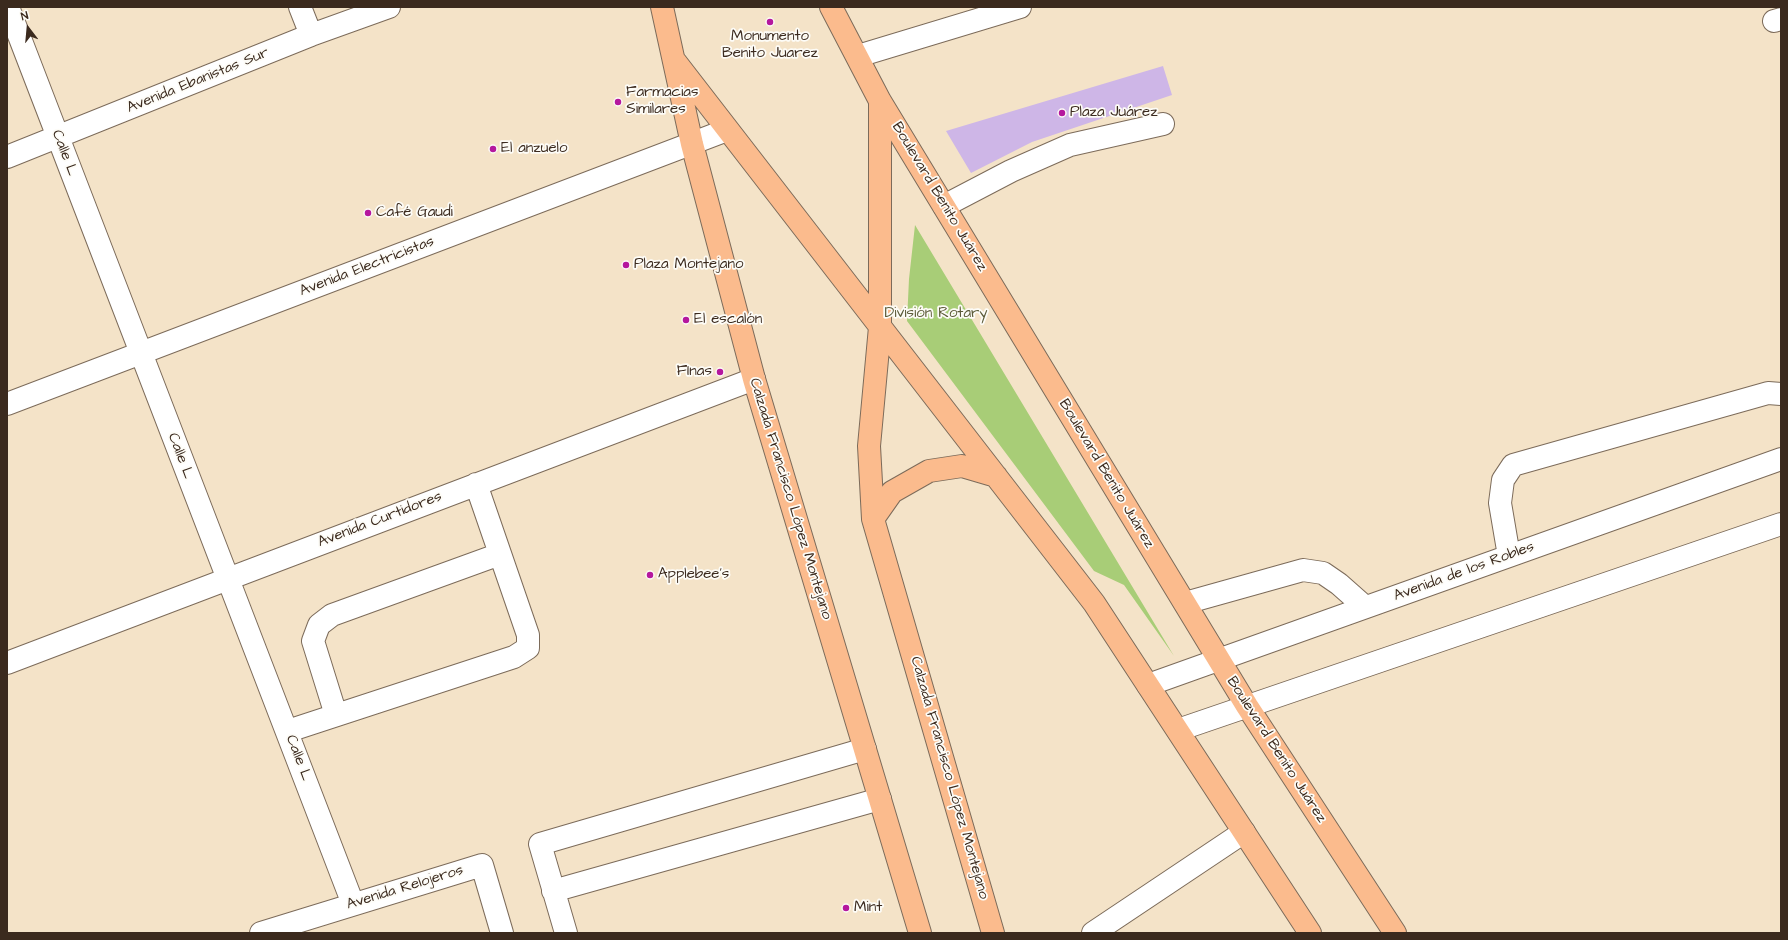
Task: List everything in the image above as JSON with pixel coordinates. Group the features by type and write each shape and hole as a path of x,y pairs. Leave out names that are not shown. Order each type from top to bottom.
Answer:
{"main road":[{"name":"Calzada Francisco López Montejano","path":"662,7 692,144 754,379 880,799 918,932"},
{"name":"Boulevard Benito Juárez","path":"831,7 858,56 880,101 1184,603 1247,706 1396,933"},
{"path":"674,60 1094,603 1310,933"},
{"name":"Calzada Francisco López Montejano","path":"880,101 880,327 870,446 873,519 994,933"},
{"path":"873,519 892,492 929,471 962,466 996,476"}],"street":[{"name":"Calle L","path":"8,7 227,578 288,731 353,904"},
{"path":"300,7 311,35"},
{"name":"Avenida Ebanistas Sur","path":"7,157 311,35 389,7"},
{"path":"858,56 1020,7"},
{"path":"944,206 1011,171 1070,145 1163,124"},
{"name":"Avenida Electricistas","path":"7,404 727,130"},
{"name":"Avenida Curtidores","path":"7,662 754,379"},
{"path":"1509,556 1500,503 1503,480 1513,465 1768,393 1781,394"},
{"name":"Avenida de los Robles","path":"1148,685 1781,459"},
{"path":"288,731 514,657 528,648 528,635 476,484"},
{"path":"1178,730 1781,524"},
{"path":"336,716 314,641 320,625 332,615 500,554"},
{"path":"1184,603 1303,570 1323,573 1339,584 1365,607"},
{"path":"566,933 540,844 865,749"},
{"path":"553,891 880,799"},
{"path":"1094,933 1244,832"},
{"name":"Avenida Relojeros","path":"261,933 482,865 502,933"}],"green space":[{"name":"División Rotary","path":"915,225 1174,656 1124,585 1094,571 907,321 909,279"}],"building":[{"name":"Plaza Juárez","path":"1163,66 1172,95 1032,142 971,173 946,131"}],"place":[{"name":"Monumento Benito Juarez","path":"770,22"},
{"name":"Farmacias Similares","path":"618,102"},
{"name":"Plaza Juárez","path":"1062,113"},
{"name":"El anzuelo","path":"493,149"},
{"name":"Café Gaudi","path":"368,213"},
{"name":"Plaza Montejano","path":"626,265"},
{"name":"El escalón","path":"686,320"},
{"name":"FInas","path":"720,372"},
{"name":"Applebee's","path":"650,575"},
{"name":"Mint","path":"846,908"}]}
